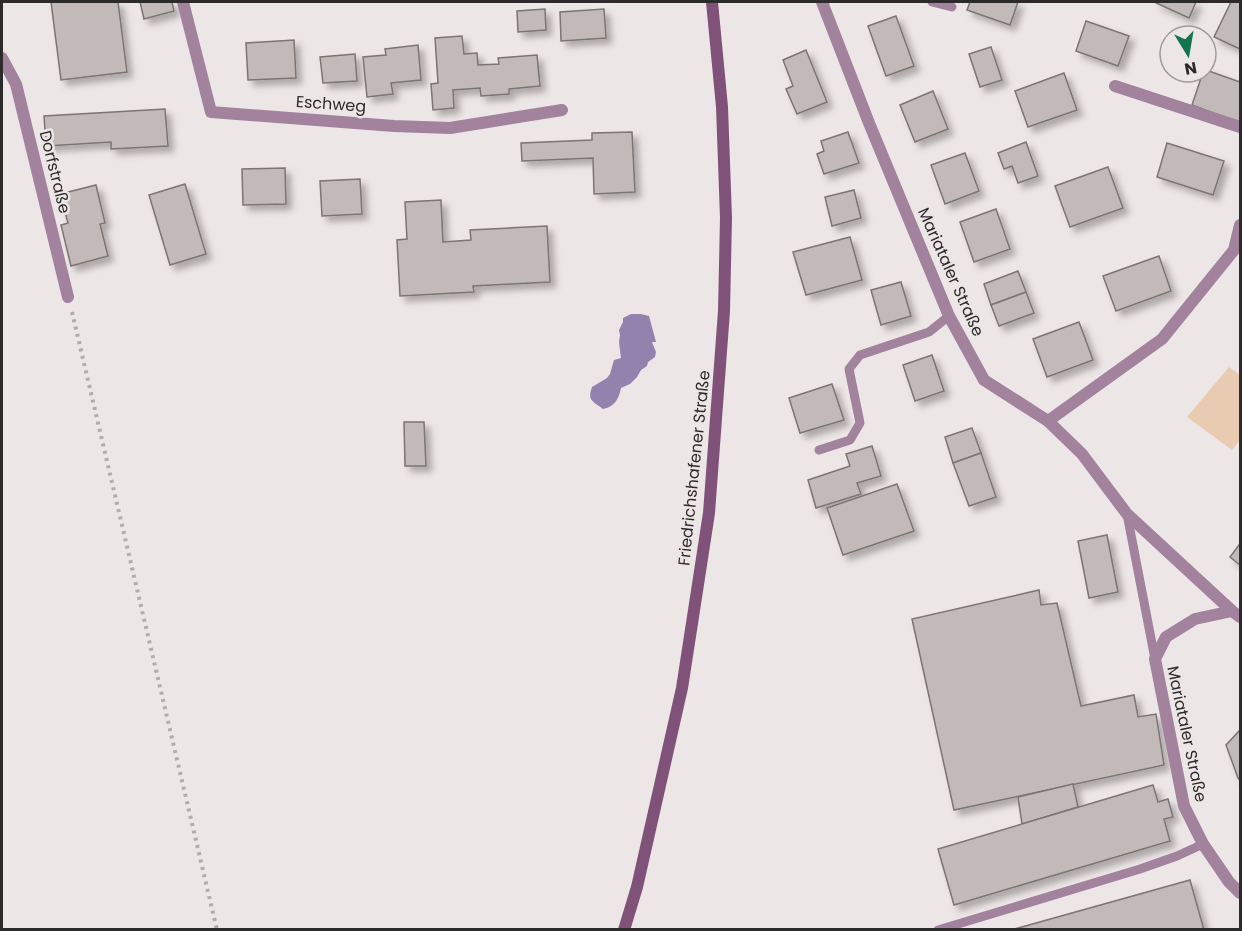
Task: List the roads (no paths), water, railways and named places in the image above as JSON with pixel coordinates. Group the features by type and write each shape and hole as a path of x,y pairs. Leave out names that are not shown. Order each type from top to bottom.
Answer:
{"main road":[{"name":"Friedrichshafener Straße","path":"624,930 637,887 682,688 709,513 724,311 726,218 722,107 712,2"}],"street":[{"name":"Eschweg","path":"183,2 212,112 450,128 562,110"},
{"name":"Mariataler Straße","path":"822,2 949,316 984,380 1048,422 1082,454 1127,514 1236,614"},
{"name":"Dorfstraße","path":"2,58 16,84 68,297"},
{"path":"1115,86 1240,127"},
{"path":"1048,422 1162,339 1234,249 1240,225"},
{"name":"Mariataler Straße","path":"1236,614 1195,619 1166,637 1155,659 1184,806 1203,844 1229,882 1240,893"}],"lane":[{"path":"932,2 952,7"},
{"path":"819,450 850,440 860,423 849,369 860,355 929,332 949,316"},
{"path":"1127,514 1155,659"},
{"path":"938,930 1140,869 1203,844"}]}
